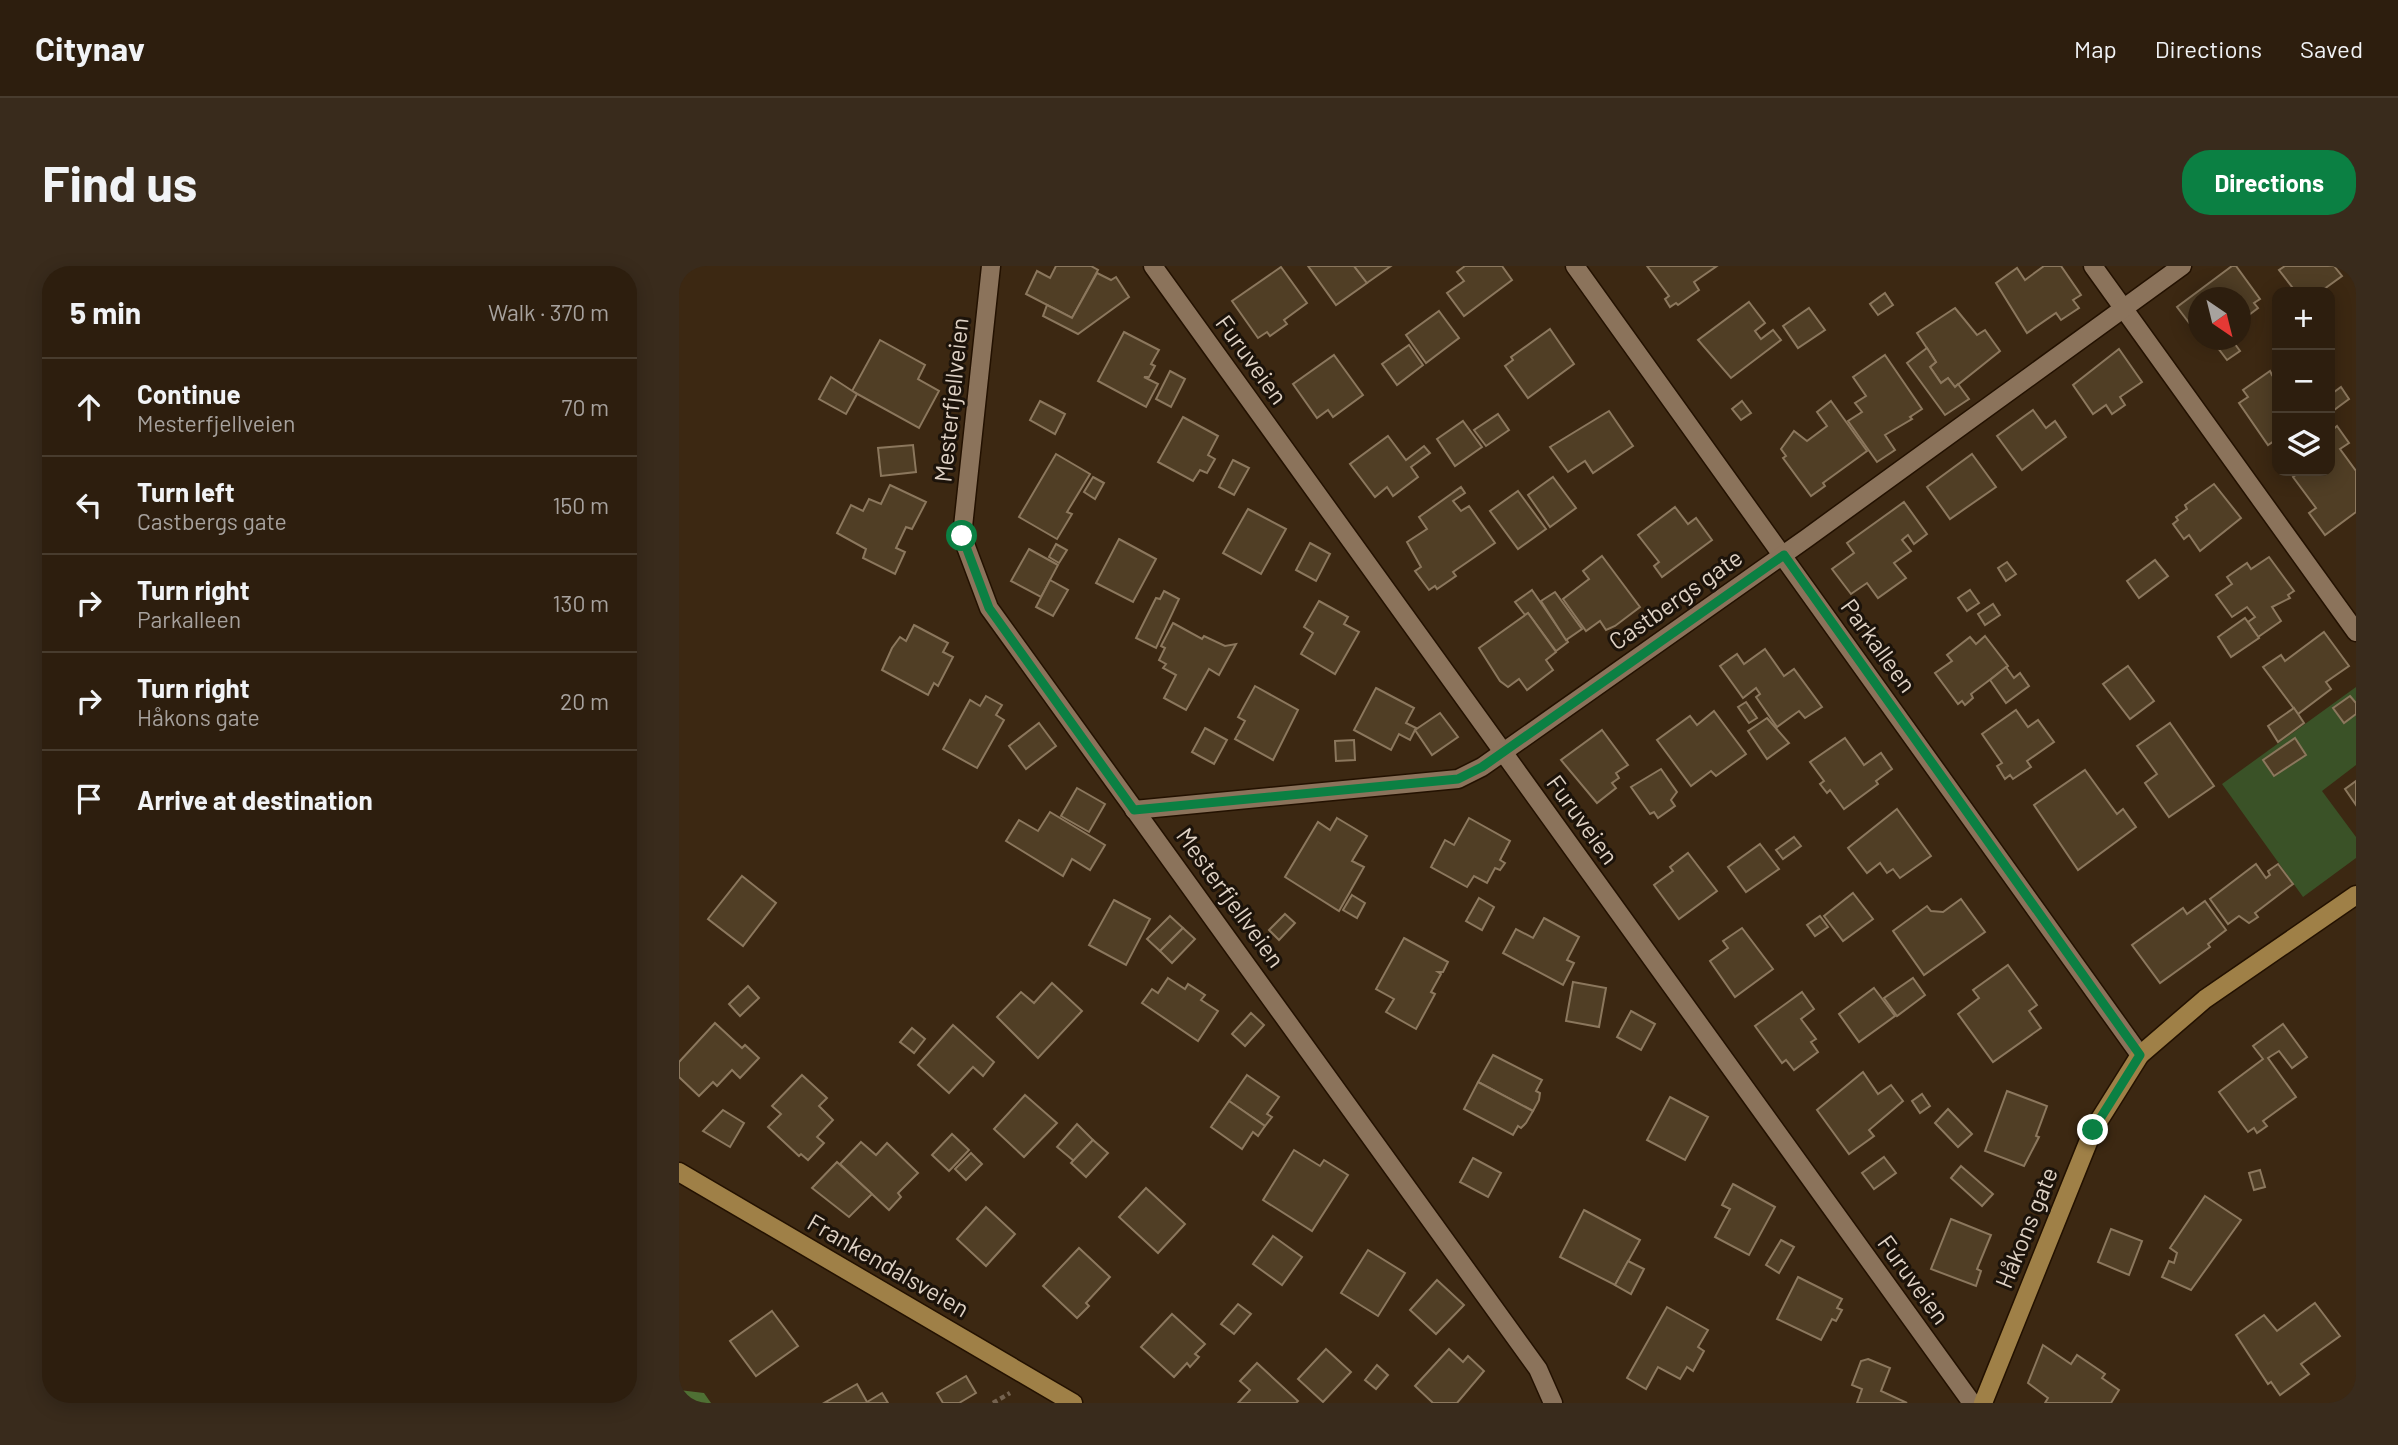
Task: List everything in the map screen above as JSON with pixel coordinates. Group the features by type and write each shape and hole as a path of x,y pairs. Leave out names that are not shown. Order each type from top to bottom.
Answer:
{"main road":[{"name":"Håkons gate","path":"1983,1403 2093,1130 2140,1055 2205,999 2356,895"},
{"name":"Frankendalsveien","path":"679,1172 1073,1403"}],"street":[{"name":"Mesterfjellveien","path":"991,266 962,536 989,608 1134,810 1177,864 1530,1358 1553,1403"},
{"name":"Furuveien","path":"1153,266 1972,1403"},
{"name":"Parkalleen","path":"1575,266 2140,1055"},
{"path":"2093,266 2356,632"},
{"name":"Castbergs gate","path":"1134,810 1458,779 1502,752 1784,555 2182,266"}],"path":[{"path":"993,1403 1011,1393"}],"green space":[{"path":"2356,687 2356,765 2322,791 2356,837 2356,858 2303,897 2222,784"},
{"path":"679,1390 704,1393 711,1403 679,1403"}],"building":[{"path":"1056,266 1091,266 1098,270 1072,318 1026,294 1037,271 1050,278"},
{"path":"1308,266 1354,266 1367,283 1336,305"},
{"path":"1354,266 1391,266 1367,283"},
{"path":"1465,266 1502,266 1512,280 1464,316 1447,293 1464,281 1457,272"},
{"path":"1647,266 1717,266 1694,282 1699,290 1678,305 1676,303 1670,307 1665,299 1669,296"},
{"path":"2044,266 2061,266 2081,295 2073,300 2079,308 2061,320 2056,313 2027,333 1996,283 2017,268 2025,280"},
{"path":"2232,266 2236,266 2260,299 2254,303 2258,308 2251,313 2251,287 2204,287"},
{"path":"2285,266 2334,266 2342,276 2327,287 2292,287 2279,270"},
{"path":"1281,267 1307,303 1284,320 1287,324 1270,336 1267,332 1258,338 1232,301"},
{"path":"1097,273 1111,280 1116,277 1129,297 1078,334 1043,316 1047,305 1072,318"},
{"path":"1885,293 1893,305 1878,315 1870,304"},
{"path":"2188,299 2188,321 2177,307"},
{"path":"1749,302 1765,323 1755,331 1761,339 1773,330 1781,340 1731,378 1698,340"},
{"path":"1809,308 1825,330 1798,348 1783,326"},
{"path":"1955,308 1977,335 1985,330 2000,351 1955,387 1948,378 1941,383 1930,367 1936,362 1917,333"},
{"path":"1439,311 1459,338 1426,363 1406,335"},
{"path":"1550,329 1574,364 1528,398 1505,366 1513,360 1511,357"},
{"path":"1124,332 1159,350 1151,364 1155,366 1149,377 1144,377 1158,384 1146,407 1098,381"},
{"path":"880,340 925,365 918,379 939,391 919,428 852,391"},
{"path":"1409,345 1423,365 1397,385 1382,364"},
{"path":"1927,348 1936,362 1930,367 1941,383 1948,378 1955,387 1958,384 1969,399 1945,415 1907,363"},
{"path":"2119,349 2142,382 2120,397 2125,405 2112,414 2106,405 2093,414 2073,385"},
{"path":"2220,350 2239,350 2240,351 2227,360"},
{"path":"1334,355 1363,395 1333,417 1328,410 1317,418 1293,384"},
{"path":"1885,355 1922,409 1910,417 1912,419 1885,435 1895,450 1877,462 1848,421 1862,412 1855,403 1866,396 1853,377"},
{"path":"1170,371 1185,379 1171,407 1156,399"},
{"path":"2270,371 2272,442 2268,445 2239,403 2248,397 2243,390"},
{"path":"831,377 857,394 846,414 819,399"},
{"path":"2341,387 2349,399 2335,409 2335,391"},
{"path":"1040,401 1065,414 1055,434 1030,420"},
{"path":"1742,401 1751,413 1741,420 1732,409"},
{"path":"1831,401 1867,451 1823,483 1825,486 1811,496 1783,458 1786,456 1781,449 1794,431 1807,441 1827,426 1817,412"},
{"path":"2033,410 2046,428 2055,421 2066,437 2022,470 1997,436"},
{"path":"1609,411 1633,446 1593,473 1585,461 1568,472 1550,447"},
{"path":"1498,414 1509,430 1486,446 1474,430"},
{"path":"1183,417 1218,436 1208,455 1215,459 1207,473 1200,470 1193,481 1158,462"},
{"path":"1463,421 1482,447 1455,466 1437,439"},
{"path":"2337,426 2349,443 2340,449 2356,471 2356,512 2325,535 2309,513 2316,508 2293,477 2335,476"},
{"path":"1388,436 1406,460 1424,446 1430,453 1411,467 1418,477 1393,496 1387,487 1375,497 1350,464"},
{"path":"913,445 916,472 881,476 878,448"},
{"path":"1056,454 1090,474 1067,512 1072,514 1057,539 1019,517"},
{"path":"1972,454 1996,487 1950,519 1927,487"},
{"path":"1233,460 1249,468 1234,495 1219,487"},
{"path":"1093,477 1104,483 1095,499 1084,492"},
{"path":"1553,477 1576,508 1550,527 1528,495"},
{"path":"2214,484 2241,518 2200,551 2189,535 2184,539 2173,524 2178,520 2176,517 2187,509 2185,505"},
{"path":"890,485 926,502 912,529 906,527 896,548 905,552 895,574 863,558 866,549 837,533 851,505 863,511 869,499 881,504"},
{"path":"1461,487 1465,493 1453,501 1461,511 1469,506 1495,543 1453,572 1456,576 1437,589 1435,586 1429,590 1415,571 1421,567 1407,542 1427,529 1419,517"},
{"path":"1518,491 1546,529 1518,549 1490,511"},
{"path":"1904,502 1927,534 1914,544 1908,535 1902,540 1911,551 1894,563 1906,578 1878,598 1867,583 1851,594 1832,569 1854,553 1847,543"},
{"path":"1675,507 1688,524 1696,518 1712,540 1662,577 1654,566 1659,562 1638,535"},
{"path":"1248,509 1286,529 1261,574 1223,553"},
{"path":"1119,539 1156,559 1133,602 1096,583"},
{"path":"1310,543 1330,554 1316,581 1296,570"},
{"path":"1056,544 1067,550 1059,563 1049,557"},
{"path":"1029,549 1058,565 1041,597 1011,581"},
{"path":"1602,556 1640,607 1606,630 1600,621 1586,631 1563,599 1589,579 1583,571"},
{"path":"2269,557 2294,591 2288,595 2290,598 2272,607 2281,621 2258,637 2248,622 2255,617 2247,607 2232,617 2216,595 2232,584 2227,577 2247,563 2251,569"},
{"path":"2155,560 2168,576 2139,598 2127,581"},
{"path":"2007,562 2016,574 2006,581 1998,568"},
{"path":"1050,580 1068,590 1053,616 1036,607"},
{"path":"1532,590 1568,642 1556,651 1528,613 1525,615 1515,602"},
{"path":"1970,590 1979,603 1967,611 1958,598"},
{"path":"1164,591 1179,599 1156,648 1136,638 1156,598 1160,599"},
{"path":"1555,592 1582,629 1566,640 1541,601"},
{"path":"1319,601 1348,617 1344,624 1359,632 1335,674 1301,654 1313,633 1304,627"},
{"path":"1993,604 2000,615 1985,625 1978,614"},
{"path":"1528,613 1556,652 1546,660 1553,670 1527,690 1519,679 1508,687 1500,681 1479,648"},
{"path":"2245,618 2259,638 2231,657 2218,637"},
{"path":"1173,623 1202,639 1204,636 1225,646 1236,644 1219,675 1209,669 1186,710 1164,698 1176,675 1163,668 1166,664 1159,660 1165,648 1161,646"},
{"path":"914,625 948,643 943,652 953,657 938,686 934,683 928,695 882,670 892,648 900,637 906,641"},
{"path":"2324,632 2349,666 2326,682 2331,689 2298,714 2263,667 2281,655 2285,661"},
{"path":"1985,636 2008,666 1971,694 1973,698 1965,705 1962,701 1958,704 1935,673 1952,661 1947,655 1970,637 1976,644"},
{"path":"1765,649 1784,676 1794,669 1822,707 1805,718 1799,711 1777,727 1756,697 1760,694 1756,688 1743,698 1720,666 1737,654 1744,664"},
{"path":"2128,666 2154,701 2130,719 2103,684"},
{"path":"2006,667 2014,678 2020,673 2029,686 2006,703 1990,680"},
{"path":"1255,686 1298,710 1273,760 1235,739 1245,721 1238,717"},
{"path":"1376,688 1414,708 1406,723 1416,728 1410,740 1399,734 1391,750 1354,730"},
{"path":"986,696 1002,705 996,715 1004,720 977,768 943,749 970,700 980,706"},
{"path":"2350,696 2356,703 2356,714 2344,723 2333,708"},
{"path":"1746,702 1757,718 1749,723 1738,707"},
{"path":"2294,708 2304,723 2278,742 2268,726"},
{"path":"2016,710 2028,727 2038,720 2054,742 2027,761 2031,767 2013,779 2010,775 2005,779 1997,766 2002,763 1982,734"},
{"path":"1714,711 1746,754 1716,776 1711,771 1691,786 1657,740 1690,716 1697,725"},
{"path":"1440,713 1458,737 1432,755 1415,730"},
{"path":"1767,718 1789,743 1767,759 1748,731"},
{"path":"1039,723 1056,746 1026,769 1009,746"},
{"path":"2170,723 2214,786 2169,817 2145,783 2157,774 2137,746"},
{"path":"1205,728 1227,740 1214,764 1192,752"},
{"path":"1602,730 1628,765 1616,773 1619,778 1612,783 1616,788 1597,803 1561,760"},
{"path":"1845,738 1864,765 1881,753 1892,769 1876,781 1878,784 1844,809 1830,790 1827,793 1820,784 1824,781 1810,762"},
{"path":"2295,738 2306,755 2274,776 2263,760"},
{"path":"1354,740 1355,760 1336,761 1335,741"},
{"path":"1661,769 1677,792 1671,800 1675,806 1658,818 1654,812 1650,814 1631,787"},
{"path":"2085,770 2117,814 2123,809 2136,827 2078,870 2034,805"},
{"path":"2356,781 2356,805 2345,789"},
{"path":"1077,788 1105,804 1089,832 1061,816"},
{"path":"1897,809 1931,856 1900,878 1893,869 1887,873 1880,863 1867,873 1848,848"},
{"path":"1050,812 1105,845 1090,870 1072,859 1063,876 1006,841 1019,820 1038,831"},
{"path":"1337,818 1367,836 1352,861 1364,867 1339,911 1285,877 1318,822 1330,830"},
{"path":"1469,818 1510,841 1500,860 1505,863 1500,870 1495,868 1487,883 1474,876 1467,887 1431,867 1445,840 1454,845"},
{"path":"1794,837 1801,846 1783,859 1776,850"},
{"path":"1760,844 1779,869 1746,892 1728,867"},
{"path":"1688,853 1717,891 1679,919 1654,885 1673,871 1670,867"},
{"path":"2256,864 2266,878 2270,875 2268,871 2278,864 2293,884 2255,913 2258,917 2249,923 2239,916 2228,924 2210,899"},
{"path":"742,876 776,903 743,946 708,919"},
{"path":"1853,893 1873,919 1843,941 1824,916"},
{"path":"1352,895 1365,903 1357,918 1343,910"},
{"path":"1479,898 1494,907 1482,930 1466,921"},
{"path":"1961,899 1985,932 1924,975 1893,931 1927,906 1931,911 1943,912"},
{"path":"1114,900 1150,919 1126,965 1089,945"},
{"path":"2205,901 2226,930 2208,944 2210,947 2160,983 2132,945 2183,908 2187,914"},
{"path":"1285,914 1295,923 1279,940 1269,930"},
{"path":"1170,916 1183,928 1160,951 1147,939"},
{"path":"1820,916 1828,927 1815,936 1807,925"},
{"path":"1544,918 1579,937 1567,960 1574,963 1563,985 1503,953 1516,929 1533,938"},
{"path":"1183,928 1195,939 1172,963 1160,951"},
{"path":"1742,928 1773,969 1735,997 1710,961 1728,948 1723,941"},
{"path":"1404,938 1448,962 1443,972 1438,972 1441,974 1431,992 1435,994 1416,1029 1386,1012 1394,999 1376,989"},
{"path":"2008,965 2037,1005 2029,1011 2041,1028 1993,1062 1958,1014 1979,998 1973,990"},
{"path":"1168,978 1185,989 1188,984 1205,995 1201,1000 1218,1011 1198,1041 1142,1003 1152,989 1158,993"},
{"path":"1913,978 1925,995 1897,1016 1884,998"},
{"path":"1573,982 1606,988 1599,1027 1566,1021"},
{"path":"1052,983 1082,1011 1038,1058 997,1017 1021,992 1034,1003"},
{"path":"748,986 759,998 740,1016 729,1004"},
{"path":"1874,988 1895,1016 1859,1042 1839,1014"},
{"path":"1802,992 1814,1009 1801,1019 1816,1039 1811,1042 1818,1052 1794,1070 1786,1060 1782,1063 1755,1026"},
{"path":"1631,1011 1655,1024 1641,1050 1617,1037"},
{"path":"1251,1013 1264,1025 1245,1046 1232,1034"},
{"path":"715,1023 742,1048 745,1045 759,1058 740,1078 732,1070 717,1086 713,1082 699,1096 679,1077 679,1062"},
{"path":"2283,1024 2307,1057 2292,1068 2279,1051 2268,1058 2296,1097 2263,1121 2267,1126 2257,1133 2254,1128 2248,1132 2219,1092 2263,1059 2253,1046"},
{"path":"953,1025 994,1062 983,1076 973,1067 949,1093 918,1065"},
{"path":"912,1028 925,1039 914,1053 900,1042"},
{"path":"1493,1055 1542,1080 1536,1091 1540,1093 1539,1100 1533,1111 1478,1082"},
{"path":"1863,1072 1878,1094 1891,1085 1903,1101 1869,1130 1874,1136 1849,1154 1817,1110"},
{"path":"802,1075 827,1098 819,1106 833,1120 817,1137 824,1143 808,1160 801,1154 799,1156 768,1127 781,1114 772,1106"},
{"path":"1247,1075 1279,1097 1267,1114 1272,1117 1265,1126 1229,1101"},
{"path":"1478,1082 1533,1111 1526,1123 1521,1128 1518,1126 1513,1135 1464,1109"},
{"path":"2007,1091 2047,1106 2036,1136 2039,1137 2024,1166 1985,1151"},
{"path":"1922,1094 1930,1106 1920,1113 1912,1101"},
{"path":"1025,1095 1057,1123 1024,1157 994,1129"},
{"path":"1670,1097 1708,1117 1685,1160 1647,1140"},
{"path":"1229,1101 1265,1126 1258,1136 1253,1132 1242,1149 1211,1127"},
{"path":"1948,1109 1972,1134 1958,1147 1935,1123"},
{"path":"723,1110 744,1123 730,1147 703,1131"},
{"path":"1077,1124 1093,1140 1074,1161 1057,1147"},
{"path":"952,1134 969,1150 949,1171 932,1155"},
{"path":"1093,1140 1108,1153 1086,1177 1071,1163"},
{"path":"861,1142 876,1155 887,1143 918,1173 898,1193 901,1197 889,1210 840,1164"},
{"path":"1294,1150 1320,1166 1324,1160 1348,1175 1312,1231 1263,1200"},
{"path":"971,1153 982,1164 966,1180 955,1169"},
{"path":"1884,1157 1896,1173 1874,1189 1862,1173"},
{"path":"1473,1158 1501,1173 1488,1197 1460,1182"},
{"path":"837,1162 872,1194 849,1217 812,1188"},
{"path":"1961,1166 1993,1194 1982,1206 1951,1178"},
{"path":"2260,1170 2265,1187 2254,1190 2249,1173"},
{"path":"1733,1184 1775,1207 1749,1255 1715,1237 1730,1209 1722,1205"},
{"path":"1146,1188 1185,1224 1158,1253 1119,1217"},
{"path":"2205,1196 2241,1220 2191,1290 2162,1277 2169,1261 2174,1263 2177,1253 2170,1248"},
{"path":"986,1207 1015,1234 986,1266 957,1239"},
{"path":"1584,1210 1640,1240 1615,1285 1560,1257"},
{"path":"1951,1219 1991,1235 1977,1269 1981,1271 1976,1286 1931,1269"},
{"path":"2111,1229 2142,1241 2129,1275 2098,1262"},
{"path":"1273,1236 1302,1257 1282,1285 1253,1264"},
{"path":"1781,1240 1794,1247 1779,1273 1766,1265"},
{"path":"1079,1248 1110,1277 1086,1303 1089,1306 1077,1318 1043,1286"},
{"path":"1368,1250 1405,1273 1378,1316 1341,1293"},
{"path":"1628,1261 1644,1269 1631,1294 1615,1285"},
{"path":"1798,1277 1842,1299 1837,1308 1842,1310 1836,1321 1832,1319 1821,1340 1777,1319"},
{"path":"1437,1280 1464,1305 1436,1334 1410,1310"},
{"path":"2315,1303 2340,1336 2301,1364 2309,1374 2280,1395 2271,1382 2268,1384 2236,1335 2264,1315 2277,1331"},
{"path":"1238,1304 1251,1314 1234,1334 1221,1324"},
{"path":"1667,1307 1708,1330 1698,1347 1704,1351 1693,1371 1687,1367 1680,1379 1658,1367 1646,1389 1627,1378"},
{"path":"772,1311 798,1346 756,1376 730,1341"},
{"path":"1172,1314 1205,1344 1195,1354 1199,1357 1190,1367 1187,1363 1174,1377 1141,1347"},
{"path":"2043,1345 2071,1364 2077,1355 2105,1374 2102,1378 2119,1390 2111,1403 2045,1403 2048,1398 2028,1383"},
{"path":"1326,1349 1351,1372 1323,1402 1298,1379"},
{"path":"1449,1349 1463,1362 1468,1356 1484,1371 1457,1403 1433,1403 1415,1386"},
{"path":"1868,1359 1890,1368 1881,1391 1907,1403 1857,1403 1862,1389 1852,1385 1861,1361"},
{"path":"1257,1363 1298,1401 1238,1403 1250,1390 1240,1381"},
{"path":"1377,1365 1388,1375 1376,1389 1365,1380"},
{"path":"966,1376 976,1393 959,1403 943,1403 937,1393"},
{"path":"857,1384 867,1402 882,1393 888,1403 824,1403"}],"route":[{"path":"962,536 989,608 1134,810 1458,779 1482,767 1784,555 2140,1055 2093,1130"}]}
